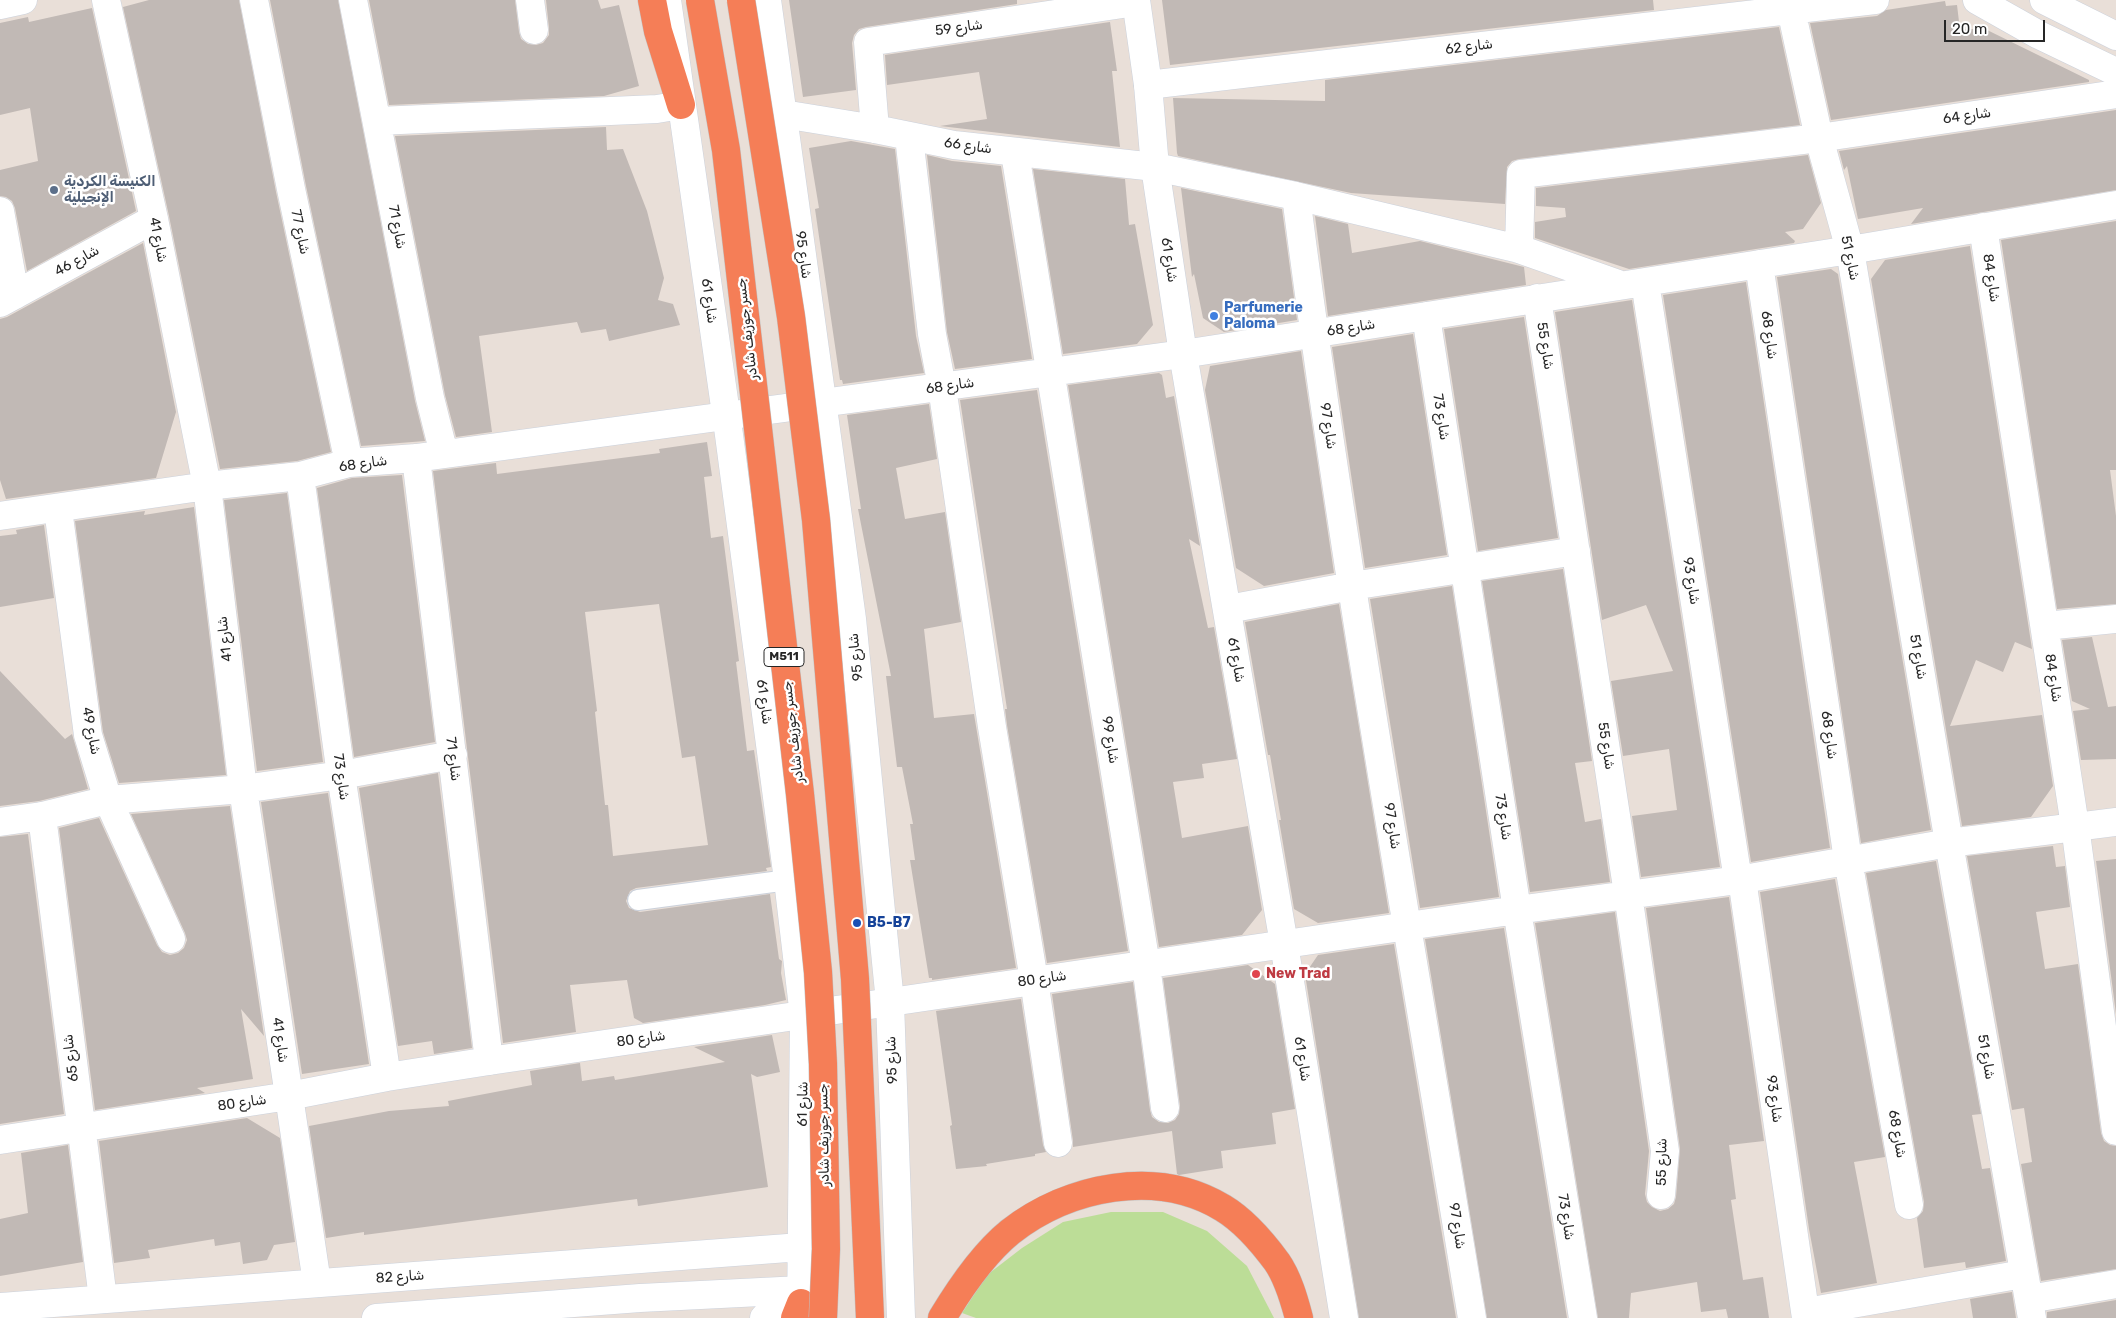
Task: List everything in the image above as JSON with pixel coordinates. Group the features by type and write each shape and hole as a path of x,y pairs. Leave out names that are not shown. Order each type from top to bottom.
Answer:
{"highway":[{"path":"652,0 658,31 681,105"},
{"name":"جسر جوزيف شادر","path":"700,0 726,150 800,794 818,972 823,1064 826,1249 824,1318"},
{"path":"740,0 791,317 816,520 855,979 870,1318"},
{"path":"942,1318 974,1271 992,1250 1018,1227 1056,1204 1085,1194 1116,1187 1143,1185 1171,1188 1197,1196 1224,1209 1250,1231 1278,1263 1292,1295 1299,1318"}],"street":[{"path":"0,5 23,0"},
{"name":"شارع 41","path":"106,0 154,219 207,486 243,789 317,1282"},
{"name":"شارع 77","path":"254,0 291,189 349,463"},
{"name":"شارع 71","path":"353,0 430,398 444,454"},
{"path":"530,0 534,30"},
{"name":"شارع 61","path":"666,0 726,416 788,880 804,1016 799,1307"},
{"name":"شارع 95","path":"767,0 824,403 852,619 890,1002 905,1316"},
{"name":"شارع 62","path":"1148,85 1790,5 1875,0"},
{"path":"1977,0 2039,35 2116,72"},
{"path":"2044,0 2116,36"},
{"name":"شارع 61","path":"1136,1 1148,85 1155,167 1183,354 1284,944 1344,1318"},
{"name":"شارع 59","path":"875,129 868,42 1136,1"},
{"name":"شارع 51","path":"1790,5 1818,138 1850,250 1949,844 2028,1297"},
{"name":"شارع 64","path":"1519,249 1521,174 1818,138 2116,94"},
{"path":"377,120 657,109 681,105"},
{"name":"شارع 66","path":"782,114 875,129 954,145 1155,167"},
{"path":"909,137 932,334 942,387 992,727 1034,980 1058,1143"},
{"name":"شارع 99","path":"1015,153 1146,965 1165,1108"},
{"path":"1155,167 1296,196 1519,249 1633,283"},
{"name":"شارع 97","path":"1296,196 1314,333 1352,586 1472,1318"},
{"name":"شارع 68","path":"0,516 207,486 300,476 349,463 416,458 1183,354 1850,250 2116,205"},
{"path":"0,212 8,299"},
{"name":"شارع 46","path":"8,299 154,219"},
{"name":"شارع 84","path":"1983,227 2075,826 2116,1131"},
{"name":"شارع 68","path":"1759,264 1848,860 1909,1205"},
{"name":"شارع 93","path":"1633,283 1740,879 1806,1315"},
{"name":"شارع 55","path":"1537,298 1628,894 1665,1151 1661,1195"},
{"name":"شارع 73","path":"1426,316 1517,910 1583,1318"},
{"name":"شارع 71","path":"416,458 489,1061"},
{"name":"شارع 73","path":"300,476 341,775 386,1077"},
{"name":"شارع 49","path":"58,509 88,735 108,800 171,940"},
{"path":"1228,610 1352,586 1576,551"},
{"path":"2045,626 2116,619"},
{"path":"2,819 42,816 108,800 243,789 341,775 452,755"},
{"name":"شارع 65","path":"42,816 103,1299"},
{"name":"شارع 80","path":"0,1140 289,1096 386,1077 489,1061 804,1016 1034,980 1740,879 1949,844 2116,822"},
{"name":"شارع 82","path":"0,1307 317,1282 801,1248"},
{"path":"638,1260 640,1298"},
{"path":"1806,1315 2028,1297 2116,1284"},
{"path":"376,1318 754,1291 799,1307"},
{"path":"764,1318 775,1306 799,1307"}],"lane":[{"path":"638,900 788,880"}],"green space":[{"path":"1111,1212 1163,1212 1207,1231 1247,1266 1274,1318 976,1318 962,1313 987,1275 1022,1248 1063,1222"}],"building":[{"path":"149,0 239,0 276,192 331,452 297,461 220,469 169,216 123,7"},
{"path":"270,0 338,0 415,401 425,441 361,446 306,186"},
{"path":"369,0 515,0 521,39 528,44 536,45 543,43 549,35 546,0 598,0 601,9 619,5 639,86 604,96 389,105"},
{"path":"789,0 1017,0 1017,4 859,29 854,35 852,43 856,90 803,97"},
{"path":"1162,0 1653,0 1654,10 1170,65"},
{"path":"1945,1 1946,6 1957,5 1960,30 1983,28 2089,80 2089,82 1831,120 1810,23 1877,16 1886,10"},
{"path":"92,8 136,211 27,271 15,208 12,201 0,196 0,170 38,161 30,108 0,115 0,23 28,17 29,22"},
{"path":"1110,22 1117,71 1112,71 1120,147 940,126 987,119 979,72 887,85 885,55"},
{"path":"1779,27 1800,125 1519,159 1512,161 1507,167 1505,204 1351,193 1178,156 1177,153 1173,98 1325,101 1325,80"},
{"path":"2116,110 2116,190 1911,224 1923,208 1858,219 1847,166 1844,170 1839,151"},
{"path":"606,127 607,150 623,149 647,211 664,278 658,300 673,304 680,325 609,341 606,329 581,333 577,322 479,336 492,432 456,437 445,395 395,136"},
{"path":"851,141 895,149 916,336 924,373 843,384 842,380 840,380 815,209 819,208 809,148"},
{"path":"927,155 952,161 1001,166 1032,359 955,369 947,332"},
{"path":"1808,155 1821,203 1803,229 1785,232 1795,241 1794,243 1629,269 1535,238 1535,222 1566,217 1565,208 1536,206 1536,188"},
{"path":"1033,169 1125,179 1129,225 1135,224 1153,325 1137,344 1063,354"},
{"path":"1181,188 1282,209 1297,320 1224,332 1203,318 1194,274 1192,277"},
{"path":"1315,216 1348,224 1352,253 1420,241 1524,267 1526,285 1328,316"},
{"path":"2116,221 2116,470 2110,470 2116,516 2116,604 2057,609 2001,240"},
{"path":"143,243 176,412 156,478 6,499 0,480 0,319 7,317"},
{"path":"1970,246 2032,649 2015,642 2003,672 1976,660 1950,726 2042,715 2053,786 2031,817 1962,826 1871,279 1885,260"},
{"path":"1831,269 1838,274 1931,830 1861,843 1777,277"},
{"path":"1746,282 1830,848 1751,862 1663,295"},
{"path":"1632,300 1720,867 1641,877 1632,816 1677,810 1669,749 1623,756 1611,681 1673,671 1646,605 1602,620 1555,312"},
{"path":"1524,317 1558,538 1478,551 1444,329"},
{"path":"1413,334 1447,555 1365,568 1332,347"},
{"path":"1301,351 1334,573 1264,586 1236,568 1205,390 1210,366"},
{"path":"1159,373 1162,375 1166,398 1174,396 1200,546 1189,539 1208,628 1214,627 1237,759 1202,764 1204,778 1173,782 1182,838 1248,826 1262,910 1242,935 1159,947 1068,385"},
{"path":"1037,390 1128,951 1047,963 1007,725 1005,709 1007,709 960,400"},
{"path":"929,404 937,459 896,468 905,519 945,512 961,622 924,629 934,718 974,714 1016,968 932,980 932,978 929,978 910,860 915,860 910,824 913,824 902,767 897,767 886,676 891,676 858,509 861,509 847,415"},
{"path":"707,442 712,476 704,477 711,538 723,536 739,661 736,662 747,751 754,750 771,867 766,868 767,871 636,888 630,891 626,901 629,908 640,912 770,894 779,959 782,961 781,973 786,1000 765,1005 643,1023 634,1018 627,980 570,985 576,1032 503,1043 433,471 496,463 497,474 660,453 659,449","holes":["659,604 682,758 695,756 708,845 613,856 608,805 605,805 595,712 597,711 585,612"]},
{"path":"402,475 435,742 354,757 317,488 352,478"},
{"path":"287,493 323,762 257,771 224,500"},
{"path":"194,507 226,775 119,783 103,732 75,521 145,511 144,515"},
{"path":"44,525 54,598 0,607 0,536 17,534 16,530"},
{"path":"1563,569 1592,761 1575,763 1585,822 1601,819 1610,882 1530,892 1482,581"},
{"path":"1452,586 1499,897 1420,908 1370,599"},
{"path":"1339,604 1389,913 1318,923 1294,909 1270,755 1268,755 1245,622"},
{"path":"2092,637 2108,707 2116,706 2116,759 2081,760 2073,711 2090,709 2072,701 2062,640"},
{"path":"0,671 65,739 72,734 88,789 39,801 0,806"},
{"path":"438,773 472,1048 434,1054 432,1041 398,1046 359,788"},
{"path":"328,793 369,1064 302,1074 261,802"},
{"path":"230,806 264,1036 241,1009 253,1079 197,1088 205,1093 95,1110 59,828 99,818 157,945 162,952 170,955 178,953 184,948 187,940 131,814"},
{"path":"28,834 64,1114 0,1124 0,837"},
{"path":"2053,846 2056,867 2065,866 2070,907 2036,912 2045,969 2078,964 2101,1133 2104,1141 2116,1146 2116,1269 2041,1281 2021,1164 2032,1162 2024,1108 2012,1110 1967,856"},
{"path":"2116,859 2116,1014 2096,861"},
{"path":"1936,861 1981,1114 1972,1115 1982,1169 1990,1168 2006,1261 1966,1268 1965,1262 1924,1268 1917,1218 1923,1211 1924,1202 1866,873"},
{"path":"1835,879 1885,1157 1854,1162 1877,1283 1821,1293 1809,1229 1760,892"},
{"path":"1729,897 1764,1141 1729,1145 1736,1199 1731,1200 1743,1280 1763,1277 1769,1318 1728,1318 1726,1309 1701,1312 1697,1282 1631,1293 1629,1318 1598,1318 1535,923 1615,912 1649,1151 1645,1194 1647,1202 1660,1211 1668,1209 1674,1204 1680,1149 1646,908"},
{"path":"1504,928 1567,1318 1487,1318 1425,939"},
{"path":"1394,944 1456,1318 1359,1318 1305,974 1318,955"},
{"path":"1248,965 1275,984 1295,1109 1272,1113 1276,1144 1221,1151 1223,1168 1179,1175 1177,1174 1172,1131 1073,1147 1052,994 1133,982 1150,1110 1152,1117 1159,1122 1168,1123 1175,1120 1179,1114 1180,1106 1163,978"},
{"path":"1021,999 1043,1145 1046,1152 1035,1154 1035,1156 986,1164 987,1166 956,1169 950,1126 952,1125 936,1011"},
{"path":"772,1035 780,1072 757,1077 751,1074 768,1187 638,1206 637,1199 364,1235 364,1232 326,1238 309,1126 389,1111 449,1106 448,1101 532,1085 530,1071 580,1063 582,1081 614,1076 615,1080 725,1062 694,1047"},
{"path":"247,1118 280,1138 295,1242 274,1245 267,1260 243,1264 240,1242 215,1246 214,1239 148,1250 150,1258 114,1263 99,1141"},
{"path":"68,1145 83,1262 0,1276 0,1219 28,1213 21,1153"},
{"path":"2012,1292 2016,1318 1973,1318 1970,1299"},
{"path":"2116,1300 2116,1318 2047,1318 2047,1312"}],"place":[{"name":"الكنيسة الكردية الإنجيلية","path":"54,190"},
{"name":"Parfumerie Paloma","path":"1214,316"},
{"name":"B5-B7","path":"857,923"},
{"name":"New Trad","path":"1256,974"}]}
